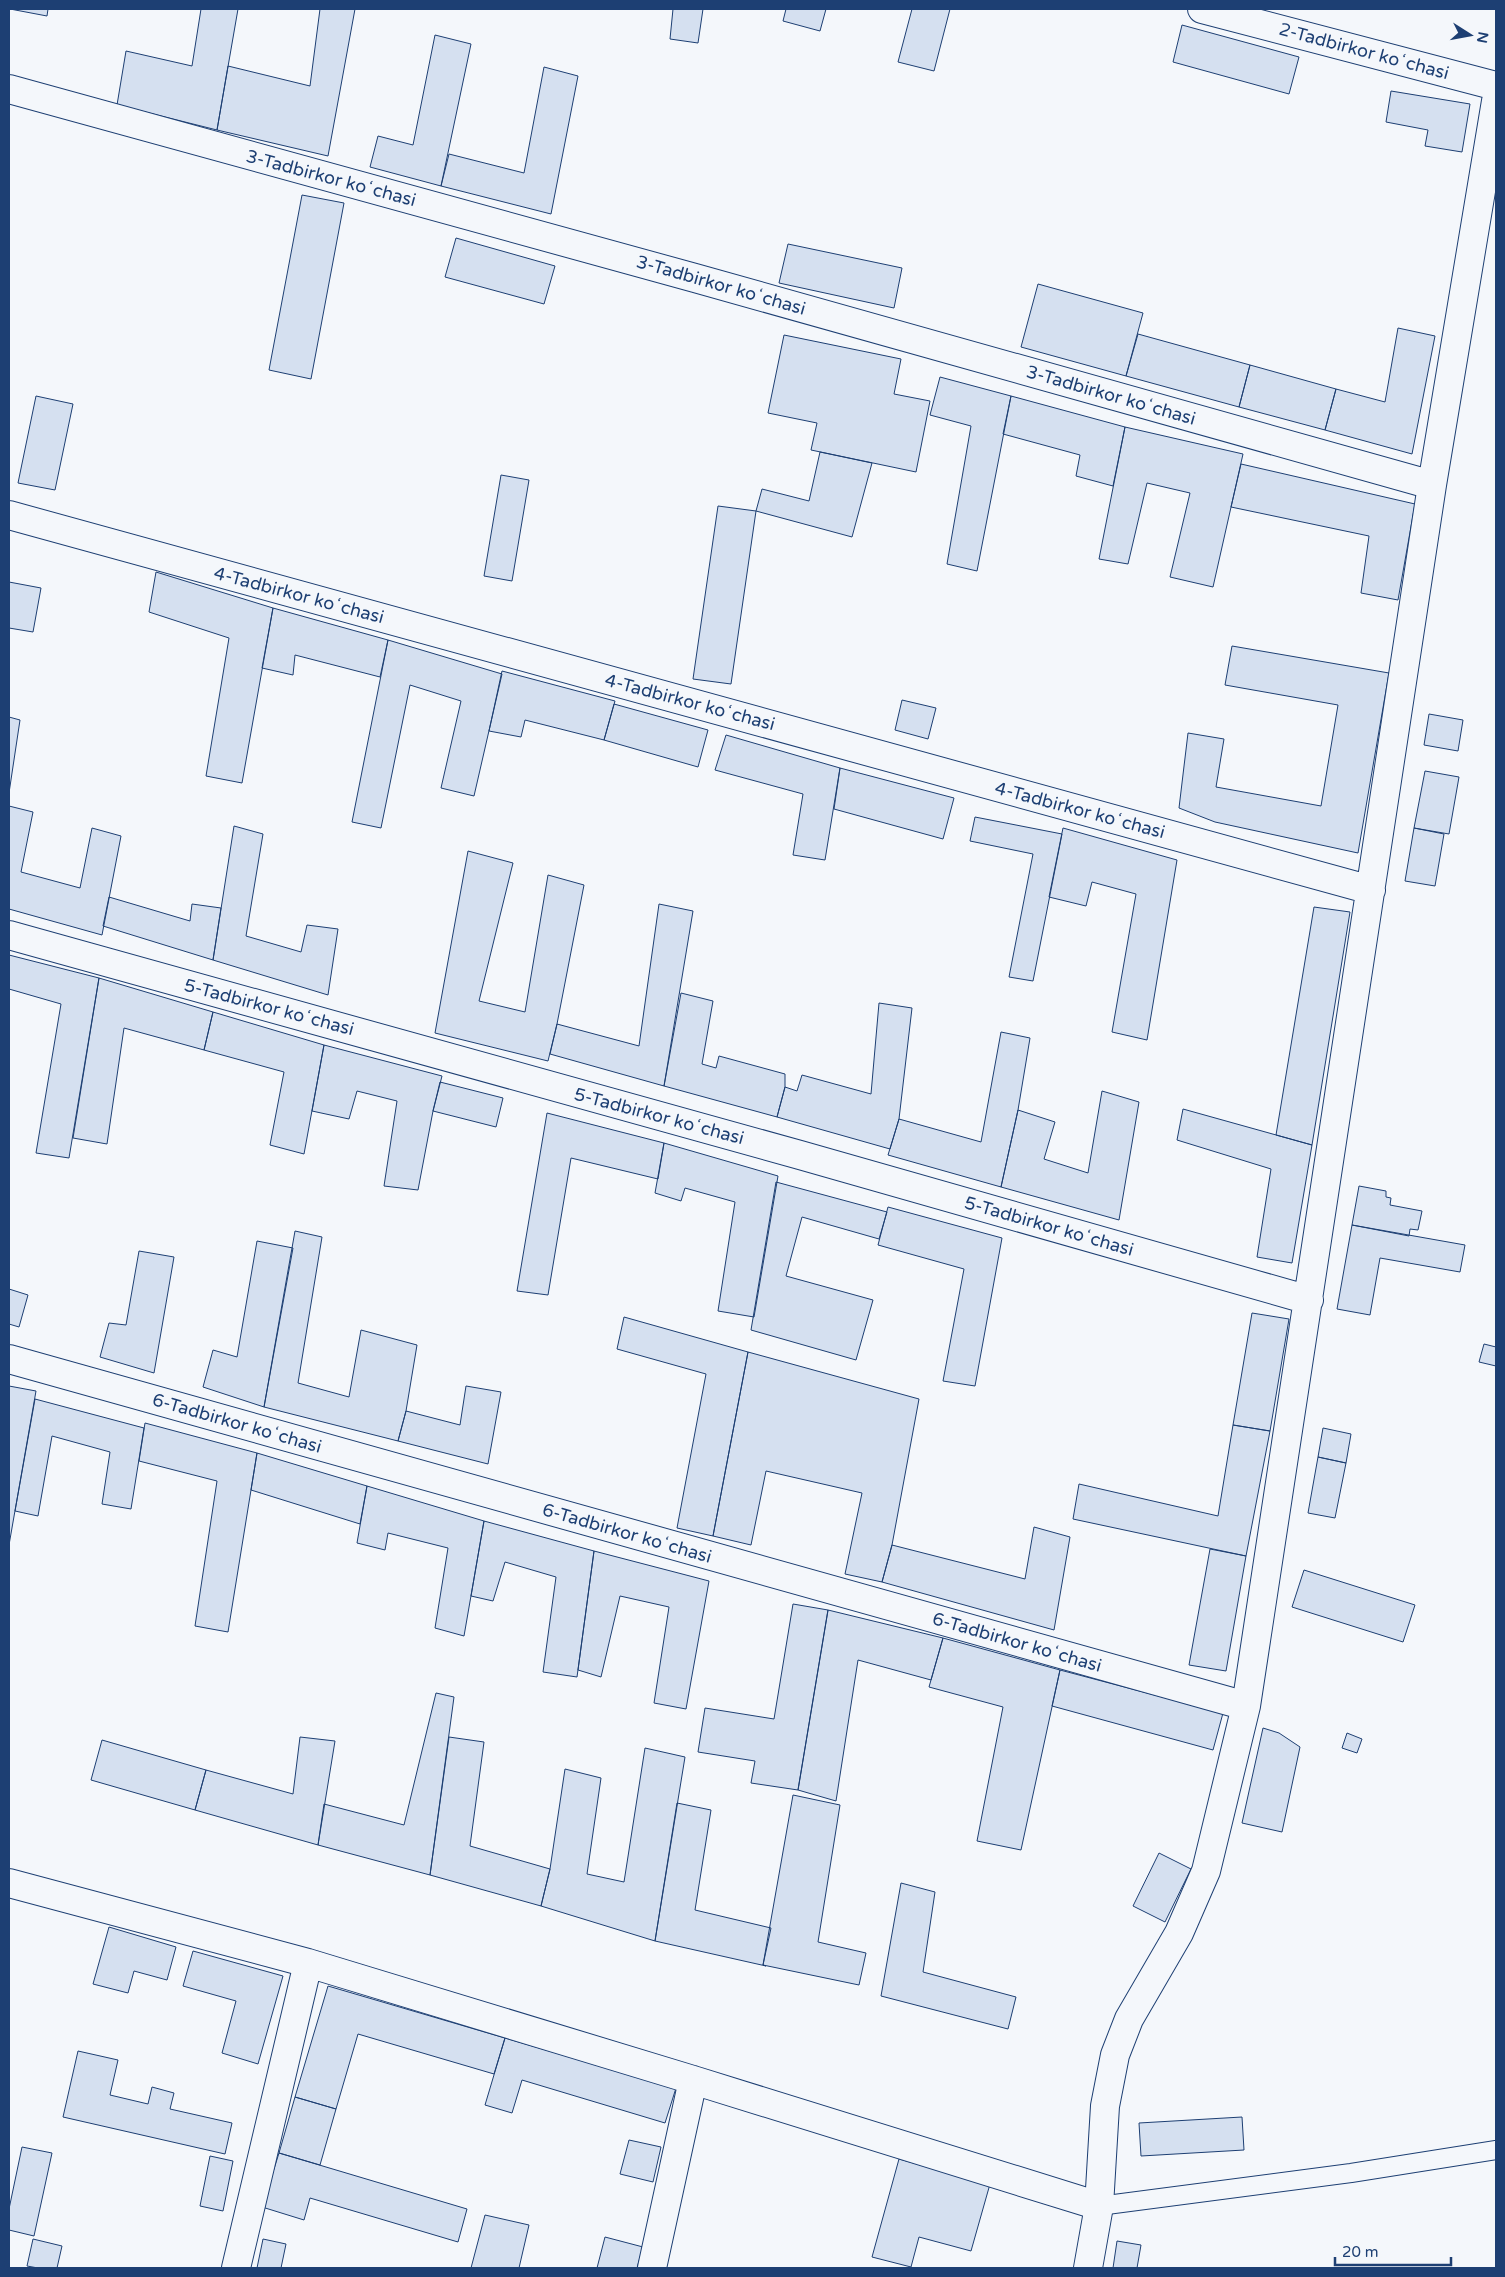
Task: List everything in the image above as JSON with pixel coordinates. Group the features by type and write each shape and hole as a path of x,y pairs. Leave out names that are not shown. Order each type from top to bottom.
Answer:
{"street":[{"name":"2-Tadbirkor koʻchasi","path":"1202,9 1496,86"},
{"name":"3-Tadbirkor koʻchasi","path":"9,89 695,278 1432,485"},
{"path":"1088,2268 1099,2206 1106,2106 1116,2055 1129,2019 1179,1933 1206,1871 1246,1706 1432,485 1496,101"},
{"name":"4-Tadbirkor koʻchasi","path":"9,514 1371,890"},
{"name":"5-Tadbirkor koʻchasi","path":"9,935 800,1154 1309,1300"},
{"name":"6-Tadbirkor koʻchasi","path":"9,1359 1246,1706"},
{"path":"9,1883 308,1964 694,2080 1099,2206"},
{"path":"236,2268 308,1964"},
{"path":"652,2268 694,2080"}],"lane":[{"path":"1099,2206 1351,2173 1496,2150"}],"building":[{"path":"10,9 48,9 47,16"},
{"path":"201,9 238,9 217,130 117,105 126,51 192,66"},
{"path":"320,9 355,9 328,156 217,130 228,66 310,86"},
{"path":"673,9 703,9 698,43 670,39"},
{"path":"786,9 826,9 820,31 783,21"},
{"path":"912,9 950,9 934,71 898,62"},
{"path":"1182,25 1299,57 1289,94 1173,62"},
{"path":"435,35 471,44 441,186 370,167 378,136 413,145"},
{"path":"544,67 578,76 551,214 441,186 449,154 524,173"},
{"path":"1391,91 1470,104 1462,152 1425,146 1428,130 1386,122"},
{"path":"302,195 344,203 311,379 269,370"},
{"path":"456,238 555,266 544,304 445,277"},
{"path":"788,244 902,268 894,308 779,283"},
{"path":"1038,284 1143,313 1126,376 1021,347"},
{"path":"1398,328 1435,336 1412,454 1325,430 1336,389 1385,402"},
{"path":"1138,334 1250,365 1239,407 1126,376"},
{"path":"784,335 901,359 894,394 930,401 916,472 811,450 817,423 768,413"},
{"path":"1250,365 1336,389 1325,430 1239,407"},
{"path":"940,377 1011,396 977,571 947,564 971,426 930,415"},
{"path":"36,396 73,404 55,490 18,483"},
{"path":"1011,396 1125,427 1113,486 1076,476 1080,455 1003,434"},
{"path":"1125,427 1243,454 1213,587 1170,577 1190,493 1147,483 1128,564 1099,559"},
{"path":"820,452 872,463 852,537 756,511 762,489 809,501"},
{"path":"1241,464 1415,504 1398,600 1361,593 1369,536 1231,507"},
{"path":"501,475 529,480 512,581 484,576"},
{"path":"718,506 756,511 731,684 693,679"},
{"path":"156,572 273,608 242,783 206,776 229,638 149,612"},
{"path":"9,582 41,588 33,632 9,628"},
{"path":"273,608 388,640 380,677 295,655 293,675 262,668"},
{"path":"388,640 502,674 474,796 441,788 461,701 410,685 381,828 352,822"},
{"path":"1232,646 1389,673 1358,853 1215,822 1179,808 1188,733 1224,739 1216,787 1321,806 1338,705 1225,685"},
{"path":"502,671 615,701 604,740 525,720 521,737 489,731"},
{"path":"902,700 936,708 928,739 895,730"},
{"path":"614,704 708,730 698,767 604,740"},
{"path":"1429,714 1463,720 1458,751 1424,745"},
{"path":"9,717 20,720 9,793"},
{"path":"726,735 840,768 825,860 793,855 803,794 715,770"},
{"path":"840,768 954,798 943,839 834,809"},
{"path":"1425,771 1459,777 1449,834 1414,828"},
{"path":"9,806 33,812 21,872 80,888 92,828 121,836 102,935 9,909"},
{"path":"975,817 1062,834 1033,981 1009,977 1033,854 970,841"},
{"path":"234,826 263,834 246,936 301,952 307,925 338,929 328,995 213,960"},
{"path":"1063,828 1177,860 1147,1040 1112,1032 1136,894 1092,882 1086,906 1049,897"},
{"path":"1414,828 1444,834 1435,886 1405,881"},
{"path":"468,851 513,863 479,1001 525,1012 548,875 584,885 548,1061 435,1033"},
{"path":"109,897 190,921 192,904 221,908 213,960 103,926"},
{"path":"659,904 693,911 664,1086 550,1054 557,1024 639,1046"},
{"path":"1314,907 1350,912 1312,1145 1276,1135"},
{"path":"9,955 99,978 69,1158 36,1153 61,1004 9,989"},
{"path":"99,978 213,1012 204,1050 124,1028 107,1144 73,1138"},
{"path":"681,993 713,1001 702,1064 716,1068 719,1056 785,1074 785,1087 777,1117 664,1086"},
{"path":"879,1003 912,1008 899,1119 890,1149 777,1117 785,1087 797,1091 802,1075 871,1094"},
{"path":"213,1012 324,1045 304,1154 270,1145 284,1072 204,1050"},
{"path":"1001,1032 1030,1038 1018,1110 1001,1187 888,1155 899,1119 981,1142"},
{"path":"324,1045 442,1076 433,1111 418,1190 384,1186 397,1101 357,1091 349,1119 312,1111"},
{"path":"440,1082 503,1098 496,1127 433,1111"},
{"path":"1102,1091 1139,1102 1119,1220 1001,1187 1018,1110 1055,1122 1044,1159 1088,1173"},
{"path":"1183,1109 1312,1145 1292,1263 1257,1257 1271,1169 1177,1140"},
{"path":"547,1113 664,1143 658,1179 571,1158 548,1295 517,1291"},
{"path":"664,1143 778,1176 754,1317 718,1311 735,1202 685,1188 681,1201 655,1193"},
{"path":"776,1182 887,1212 879,1239 802,1217 786,1276 873,1300 856,1360 751,1330"},
{"path":"1359,1186 1386,1191 1386,1197 1391,1198 1390,1205 1422,1211 1418,1230 1410,1229 1409,1236 1352,1225"},
{"path":"888,1207 1002,1238 975,1386 943,1381 964,1269 878,1245"},
{"path":"1352,1225 1465,1245 1460,1272 1380,1258 1370,1315 1337,1309"},
{"path":"295,1231 322,1237 298,1383 349,1397 361,1330 417,1345 406,1411 398,1441 264,1407"},
{"path":"257,1241 293,1248 264,1407 203,1387 213,1350 237,1357"},
{"path":"139,1251 174,1257 154,1373 100,1357 109,1323 126,1325"},
{"path":"9,1289 28,1295 19,1327 9,1324"},
{"path":"1252,1313 1289,1319 1270,1431 1233,1425"},
{"path":"624,1317 748,1352 713,1536 677,1528 706,1374 617,1349"},
{"path":"1484,1344 1496,1347 1496,1366 1479,1362"},
{"path":"748,1352 919,1399 892,1545 882,1582 845,1574 862,1493 766,1471 751,1545 713,1536"},
{"path":"9,1386 36,1391 9,1545"},
{"path":"466,1386 501,1392 488,1464 398,1441 406,1411 460,1425"},
{"path":"35,1399 144,1428 131,1509 102,1504 110,1452 52,1436 38,1516 15,1511"},
{"path":"145,1423 257,1453 228,1632 195,1626 217,1481 139,1461"},
{"path":"1233,1425 1270,1431 1246,1556 1073,1519 1079,1484 1218,1516"},
{"path":"1323,1428 1351,1434 1346,1463 1318,1457"},
{"path":"257,1453 367,1486 360,1524 251,1490"},
{"path":"1318,1457 1346,1463 1335,1518 1308,1513"},
{"path":"367,1486 484,1521 464,1636 435,1628 448,1548 388,1533 385,1550 357,1543"},
{"path":"484,1521 594,1551 577,1677 543,1672 556,1577 505,1562 493,1601 471,1596"},
{"path":"1034,1527 1070,1537 1054,1630 882,1582 892,1545 1025,1579"},
{"path":"1210,1549 1246,1556 1226,1671 1189,1665"},
{"path":"594,1551 709,1581 686,1709 654,1703 669,1607 620,1596 601,1677 578,1670"},
{"path":"1304,1570 1415,1605 1403,1642 1292,1607"},
{"path":"793,1604 828,1610 798,1790 751,1783 755,1761 698,1752 705,1708 774,1719"},
{"path":"828,1610 943,1638 931,1680 858,1660 836,1801 798,1790"},
{"path":"943,1638 1060,1670 1021,1850 977,1841 1003,1707 929,1687"},
{"path":"1060,1670 1223,1713 1213,1750 1052,1706"},
{"path":"436,1693 454,1697 430,1875 318,1845 324,1804 404,1825"},
{"path":"1263,1728 1279,1733 1300,1747 1282,1832 1242,1823"},
{"path":"1347,1733 1362,1739 1357,1753 1342,1748"},
{"path":"300,1737 335,1741 318,1845 195,1810 206,1770 293,1794"},
{"path":"449,1737 484,1742 470,1846 550,1869 541,1906 430,1875"},
{"path":"102,1740 206,1770 195,1810 91,1780"},
{"path":"645,1748 685,1757 655,1941 541,1906 550,1869 565,1769 601,1778 587,1874 624,1882"},
{"path":"793,1795 840,1805 818,1942 866,1953 859,1985 763,1965"},
{"path":"677,1803 711,1810 695,1910 771,1928 763,1965 766,1966 655,1941"},
{"path":"1159,1853 1191,1869 1165,1922 1133,1906"},
{"path":"901,1883 935,1892 923,1972 1016,1997 1008,2029 881,1996"},
{"path":"109,1927 176,1947 167,1980 134,1971 128,1993 93,1984"},
{"path":"193,1951 283,1976 258,2064 222,2053 236,2001 183,1986"},
{"path":"328,1986 505,2038 494,2074 358,2034 336,2109 295,2097"},
{"path":"505,2038 676,2088 665,2123 522,2080 512,2113 485,2105"},
{"path":"78,2051 118,2060 110,2095 148,2104 152,2087 174,2093 170,2109 232,2123 225,2154 63,2117"},
{"path":"295,2097 336,2109 320,2165 279,2153"},
{"path":"1242,2117 1244,2150 1141,2156 1139,2123"},
{"path":"629,2140 661,2147 653,2182 620,2174"},
{"path":"22,2147 52,2153 34,2236 9,2230 9,2209"},
{"path":"279,2153 467,2209 458,2242 310,2198 304,2220 262,2207"},
{"path":"210,2156 233,2161 223,2211 200,2206"},
{"path":"899,2159 990,2184 971,2251 919,2237 911,2267 872,2257"},
{"path":"485,2215 529,2225 519,2268 471,2268"},
{"path":"605,2237 643,2247 637,2268 597,2268"},
{"path":"33,2239 62,2246 57,2268 27,2266"},
{"path":"263,2239 286,2244 281,2268 257,2268"},
{"path":"1117,2241 1141,2245 1137,2268 1113,2268"}]}
